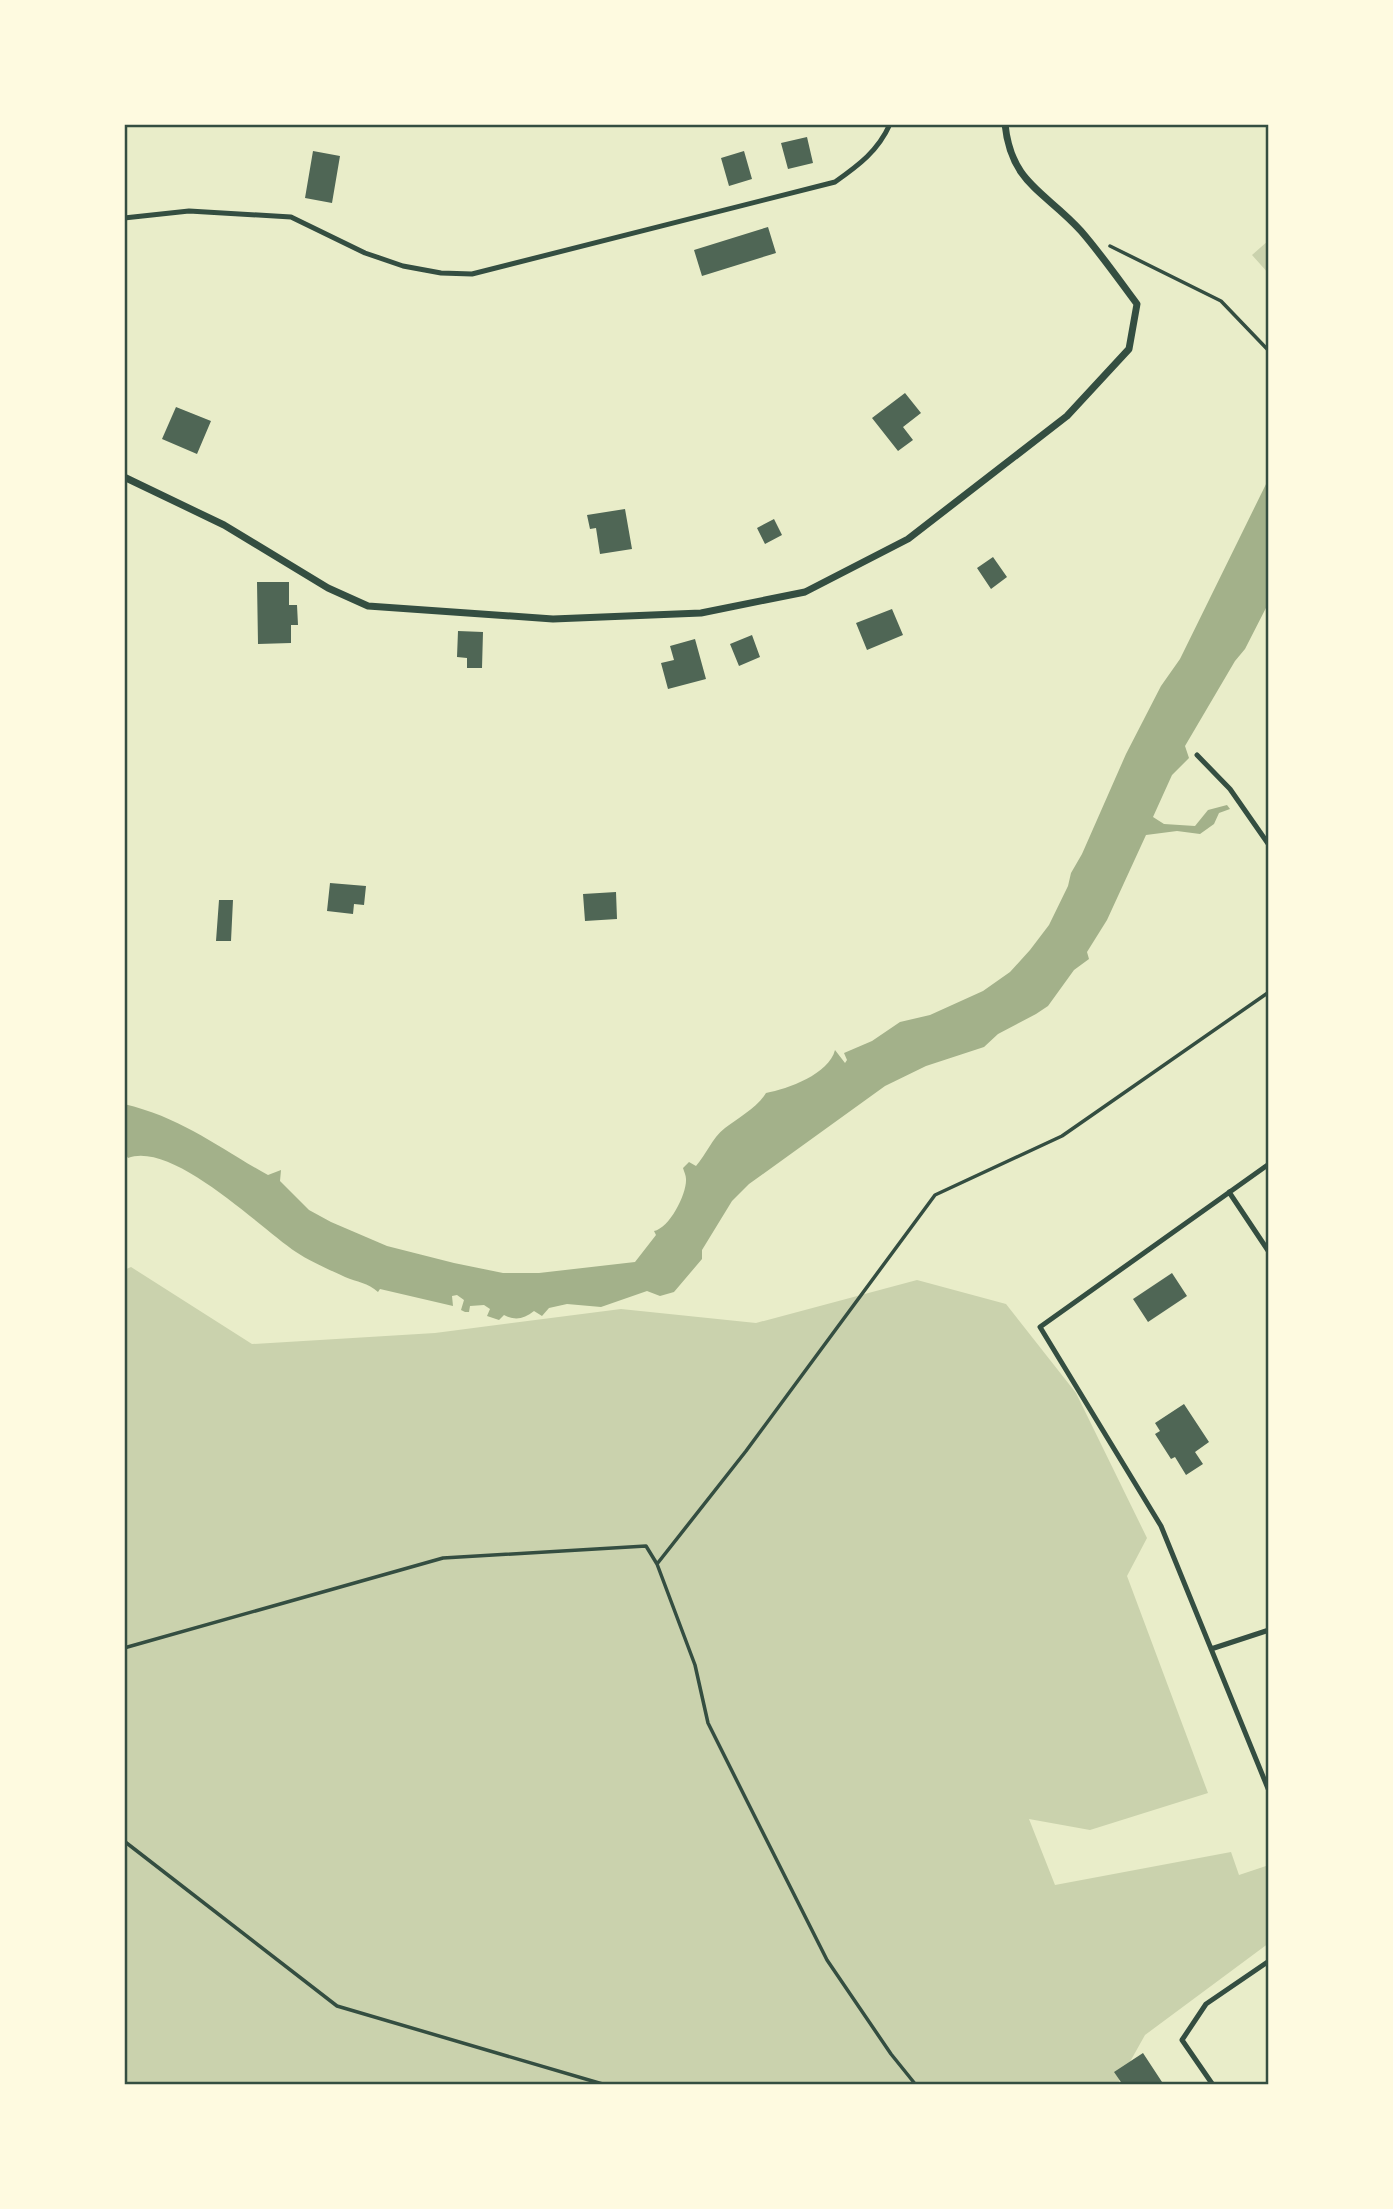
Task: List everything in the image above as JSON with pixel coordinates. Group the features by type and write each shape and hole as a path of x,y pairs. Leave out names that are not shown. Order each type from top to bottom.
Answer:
{"street":[{"path":"124,477 224,525 328,588 368,606 553,619 701,613 805,592 908,539 1067,416 1129,349 1137,304 1080,231 1020,173 1008,149 1005,124"}],"lane":[{"path":"124,218 189,211 291,217 365,253 403,266 441,274 472,274 835,182 873,152 882,142 890,124"},
{"path":"1197,755 1230,789 1269,845"},
{"path":"1269,1164 1040,1327 1161,1526 1269,1791"},
{"path":"1229,1192 1269,1252"},
{"path":"1211,1649 1269,1630"},
{"path":"1213,2085 1182,2040 1206,2004 1269,1961"}],"path":[{"path":"1104,242 1221,301 1269,351"},
{"path":"657,1564 746,1451 935,1195 1062,1136 1269,992"},
{"path":"124,1648 443,1558 646,1546 657,1564 695,1665 708,1723 719,1745 827,1959 891,2054 916,2085"},
{"path":"124,1842 337,2006 606,2085"}],"shaded area":[{"path":"1269,240 1269,274 1252,255"},
{"path":"1269,478 1269,602 1245,649 1235,661 1185,746 1189,758 1172,775 1153,817 1164,824 1195,826 1208,810 1227,805 1230,809 1219,813 1214,824 1200,834 1177,831 1146,835 1107,920 1087,952 1089,959 1074,970 1048,1006 998,1034 984,1047 926,1066 885,1086 749,1184 732,1201 702,1250 702,1259 674,1292 660,1296 647,1291 601,1307 567,1304 549,1308 542,1316 534,1311 519,1318 504,1315 499,1320 487,1316 490,1309 484,1305 470,1306 469,1312 461,1310 464,1300 457,1295 452,1296 453,1306 380,1289 378,1292 301,1255 191,1174 168,1162 147,1156 128,1158 124,1152 124,1104 182,1125 268,1175 281,1170 280,1181 309,1210 387,1246 503,1273 539,1273 635,1262 656,1235 654,1231 666,1224 681,1201 686,1185 683,1168 689,1162 696,1166 720,1132 753,1108 766,1093 796,1084 816,1073 831,1059 835,1050 845,1063 847,1060 844,1053 872,1041 900,1022 930,1015 983,991 1010,972 1030,950 1049,925 1126,754 1161,686 1180,659"},
{"path":"131,1267 252,1344 435,1333 621,1309 756,1323 917,1280 1006,1304 1076,1393 1147,1538 1127,1576 1208,1793 1090,1830 1029,1819 1055,1885 1231,1852 1239,1875 1269,1865 1269,1943 1145,2035 1117,2085 124,2085 124,1270"}],"building":[{"path":"807,137 813,163 788,169 781,143"},
{"path":"313,151 340,156 332,203 305,198"},
{"path":"744,151 752,179 729,186 721,158"},
{"path":"768,227 776,253 702,276 694,250"},
{"path":"905,393 921,413 903,427 913,440 898,451 872,418"},
{"path":"176,407 211,421 197,454 162,439"},
{"path":"625,509 632,549 600,554 596,528 590,529 587,515"},
{"path":"774,519 782,535 765,544 757,528"},
{"path":"993,557 1007,577 991,589 977,568"},
{"path":"257,582 289,582 289,605 297,605 298,625 291,625 291,643 258,644"},
{"path":"892,609 903,635 867,650 856,623"},
{"path":"458,631 483,632 482,668 467,668 467,658 457,657"},
{"path":"752,635 760,657 739,666 730,644"},
{"path":"695,639 706,679 668,689 661,663 674,660 670,646"},
{"path":"330,883 366,886 364,905 354,904 353,914 327,911"},
{"path":"616,892 617,919 585,921 583,894"},
{"path":"219,900 233,900 231,941 216,941"},
{"path":"1172,1273 1187,1296 1148,1322 1133,1299"},
{"path":"1184,1404 1209,1442 1195,1452 1203,1464 1186,1475 1175,1457 1171,1459 1155,1434 1160,1431 1155,1423"},
{"path":"1143,2053 1162,2082 1158,2085 1123,2085 1114,2072"}]}
